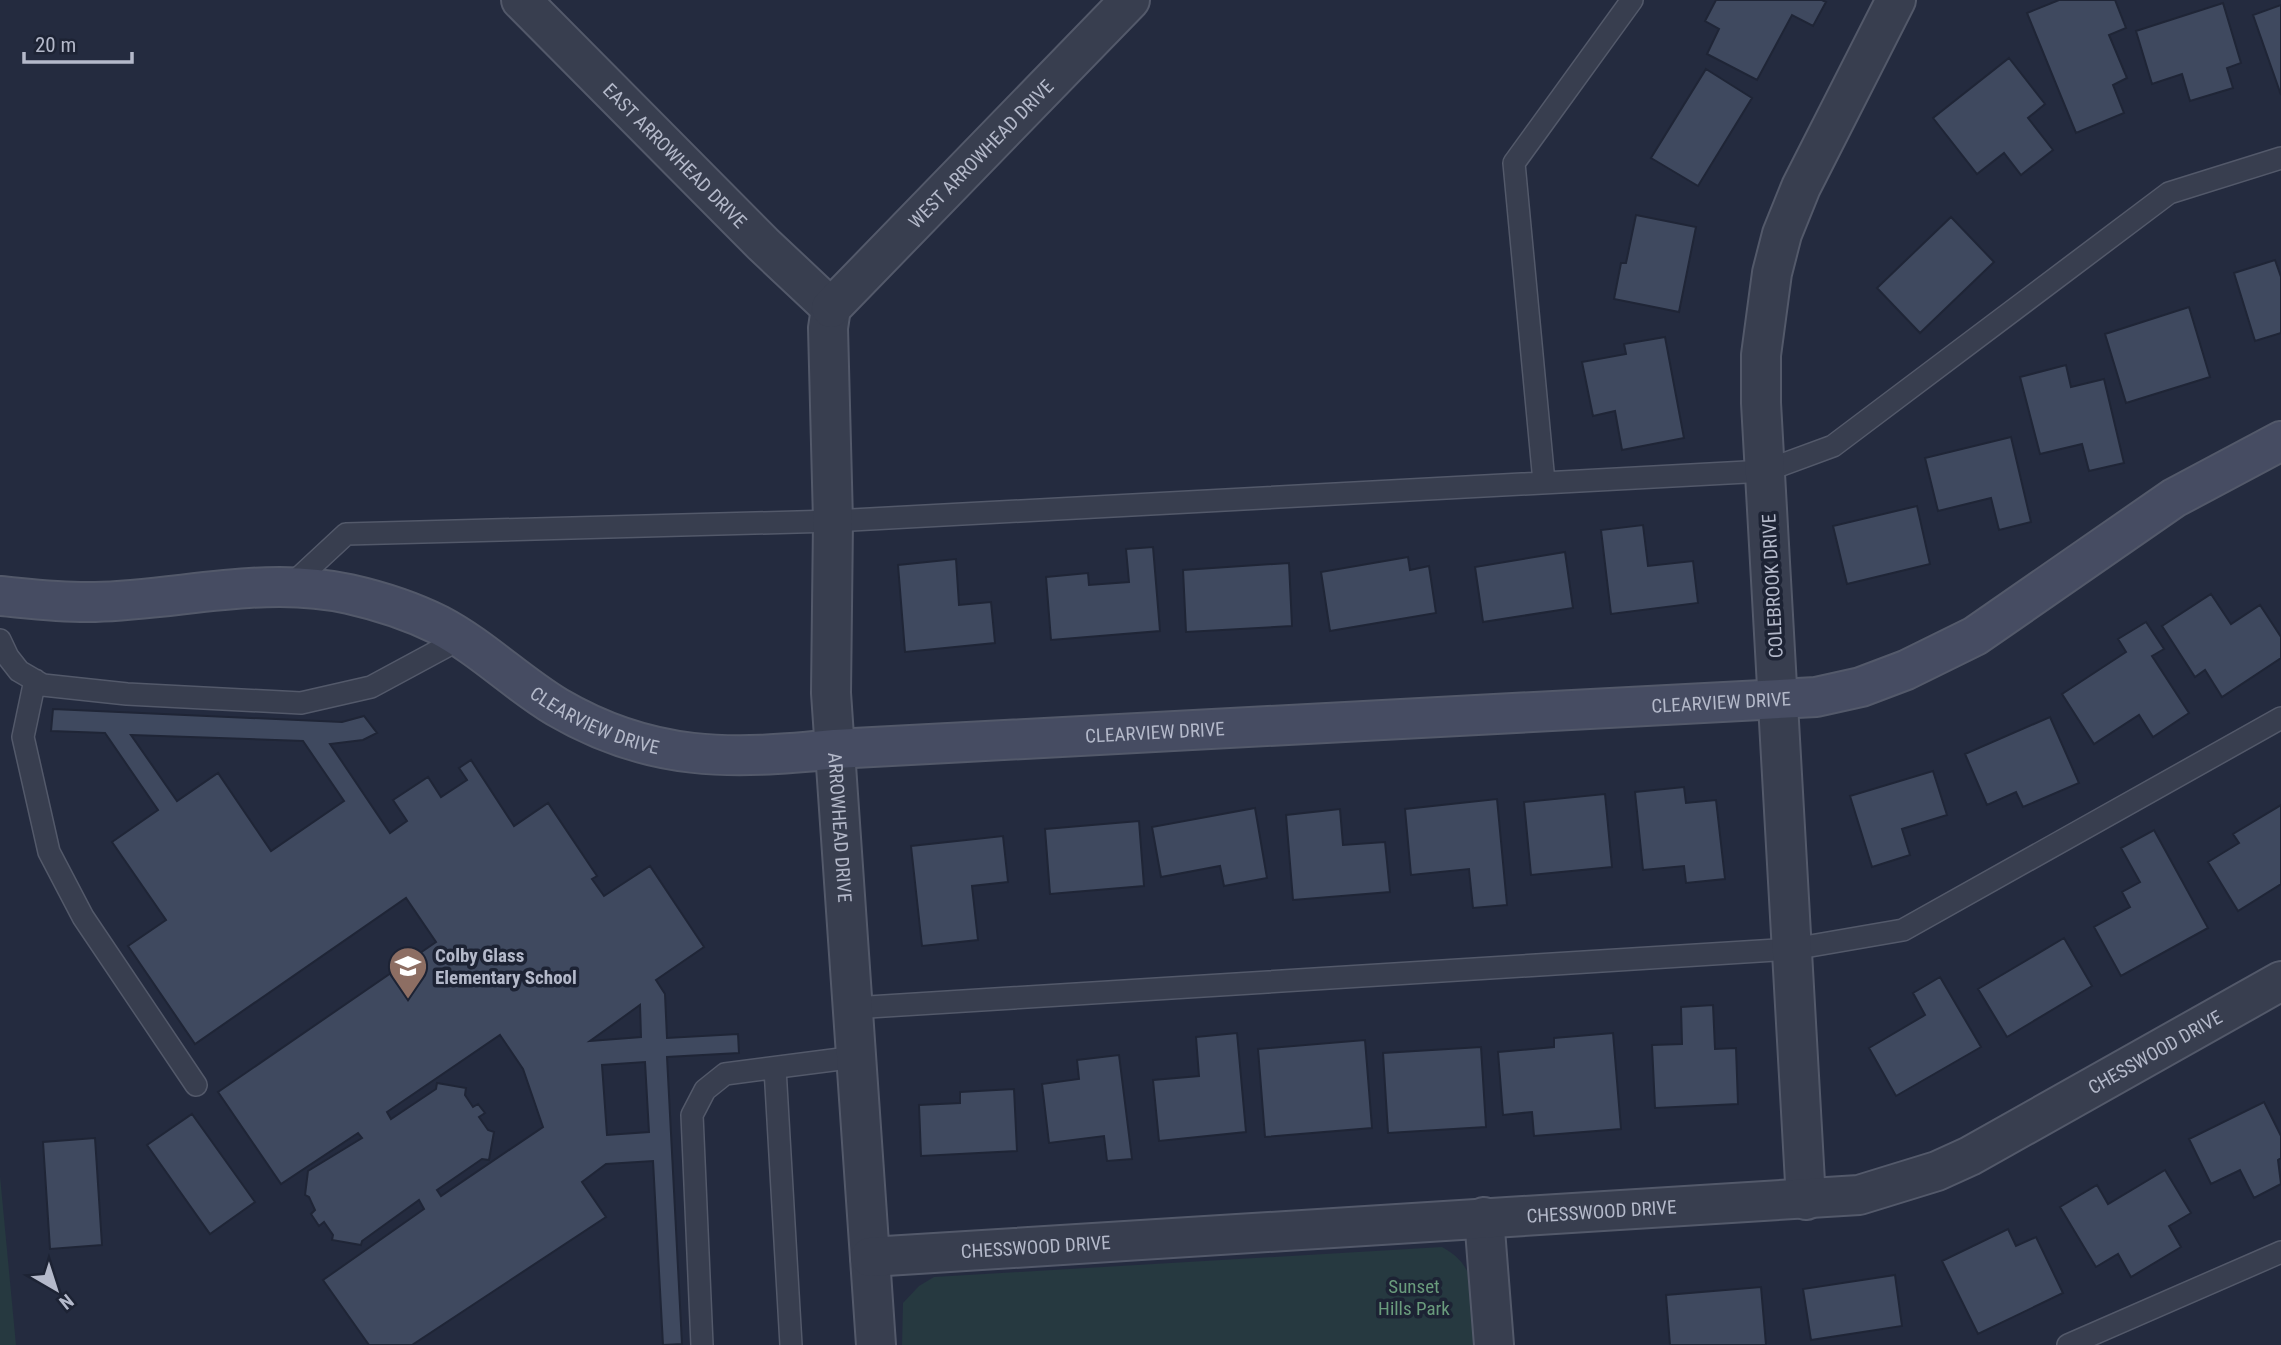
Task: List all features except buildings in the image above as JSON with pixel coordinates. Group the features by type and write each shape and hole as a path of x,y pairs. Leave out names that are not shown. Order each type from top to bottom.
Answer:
{"street":[{"name":"EAST ARROWHEAD DRIVE","path":"521,0 763,244 831,308"},
{"name":"WEST ARROWHEAD DRIVE","path":"831,308 1130,0"},
{"name":"COLEBROOK DRIVE","path":"1806,1200 1765,471 1761,355 1772,273 1782,234 1801,187 1896,0"},
{"name":"ARROWHEAD DRIVE","path":"831,308 828,328 833,521 831,693 876,1345"},
{"name":"CLEARVIEW DRIVE","path":"0,596 97,602 290,586 348,594 393,606 441,626 576,717 655,748 727,758 835,749 1816,697 1860,687 1906,670 1975,636 2174,498 2281,440"},
{"name":"CHESSWOOD DRIVE","path":"870,1256 1859,1195 1937,1171 1970,1156 2281,981"},
{"path":"1484,1217 1494,1345"}],"lane":[{"path":"1544,482 1514,163 1632,0"},
{"path":"290,586 346,534 833,521 1765,471 1833,446 2169,193 2281,158"},
{"path":"0,640 19,671 43,685 127,694 301,703 371,687 460,639"},
{"path":"35,680 23,737 49,852 83,917 196,1085"},
{"path":"853,1008 1793,949 1903,930 2281,718"},
{"path":"702,1345 692,1115 705,1090 725,1074 856,1057"},
{"path":"775,1068 790,1345"},
{"path":"2068,1345 2281,1252"}],"green space":[{"path":"0,1176 16,1345 0,1345"},
{"name":"Sunset Hills Park","path":"1442,1247 1455,1256 1470,1277 1475,1302 1476,1345 902,1345 903,1303 919,1286 934,1277"}],"place":[{"name":"Colby Glass Elementary School","path":"408,1000"}]}
